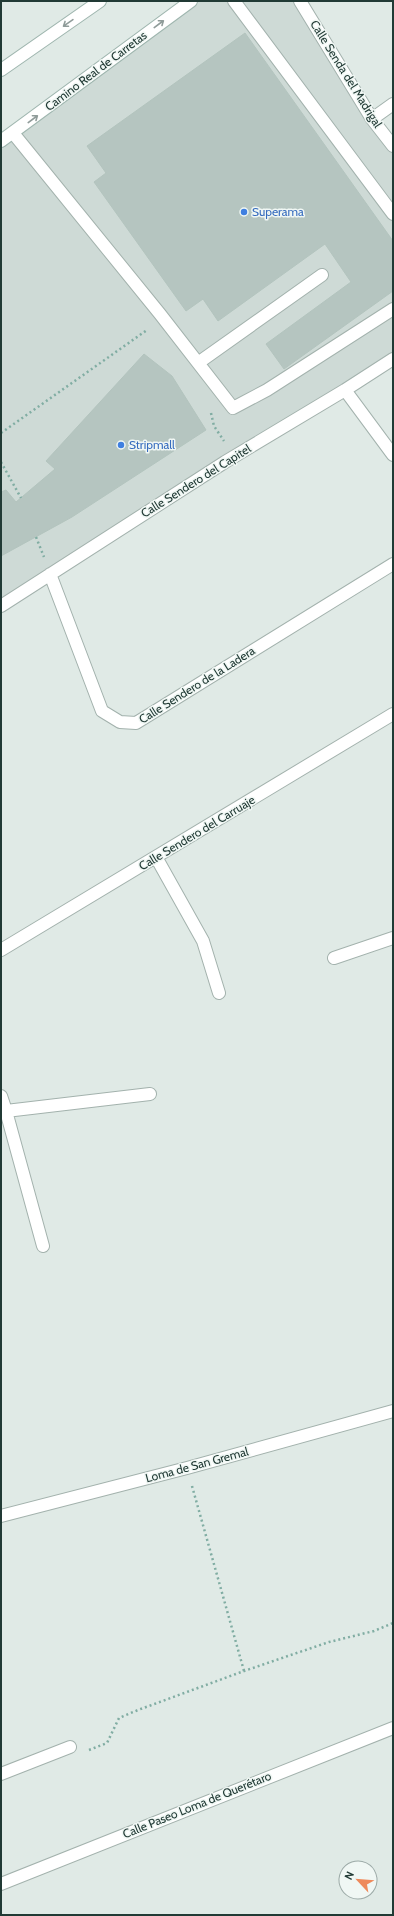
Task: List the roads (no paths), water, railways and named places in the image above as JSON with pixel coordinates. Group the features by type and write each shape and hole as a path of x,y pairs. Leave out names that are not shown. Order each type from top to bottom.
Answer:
{"street":[{"path":"1,70 100,1"},
{"name":"Camino Real de Carretas","path":"1,141 191,1"},
{"path":"234,1 393,214"},
{"name":"Calle Senda del Madrigal","path":"300,1 372,118 393,146"},
{"path":"372,118 393,104"},
{"path":"13,133 164,318 233,408 266,390 393,309"},
{"path":"198,363 322,275"},
{"name":"Calle Sendero del Capitel","path":"1,606 225,462 345,390 393,359"},
{"path":"345,390 393,455"},
{"name":"Calle Sendero de la Ladera","path":"50,574 102,711 120,722 136,723 393,564"},
{"name":"Calle Sendero del Carruaje","path":"1,950 393,714"},
{"path":"156,857 203,941 219,993"},
{"path":"334,958 393,938"},
{"path":"6,1111 150,1094"},
{"path":"1,1096 43,1246"},
{"name":"Loma de San Gremal","path":"1,1516 187,1468 393,1411"},
{"name":"Calle Paseo Loma de Querétaro","path":"1,1884 393,1728"},
{"path":"1,1774 70,1747"}],"place":[{"name":"Superama","path":"244,212"},
{"name":"Stripmall","path":"121,445"}]}
